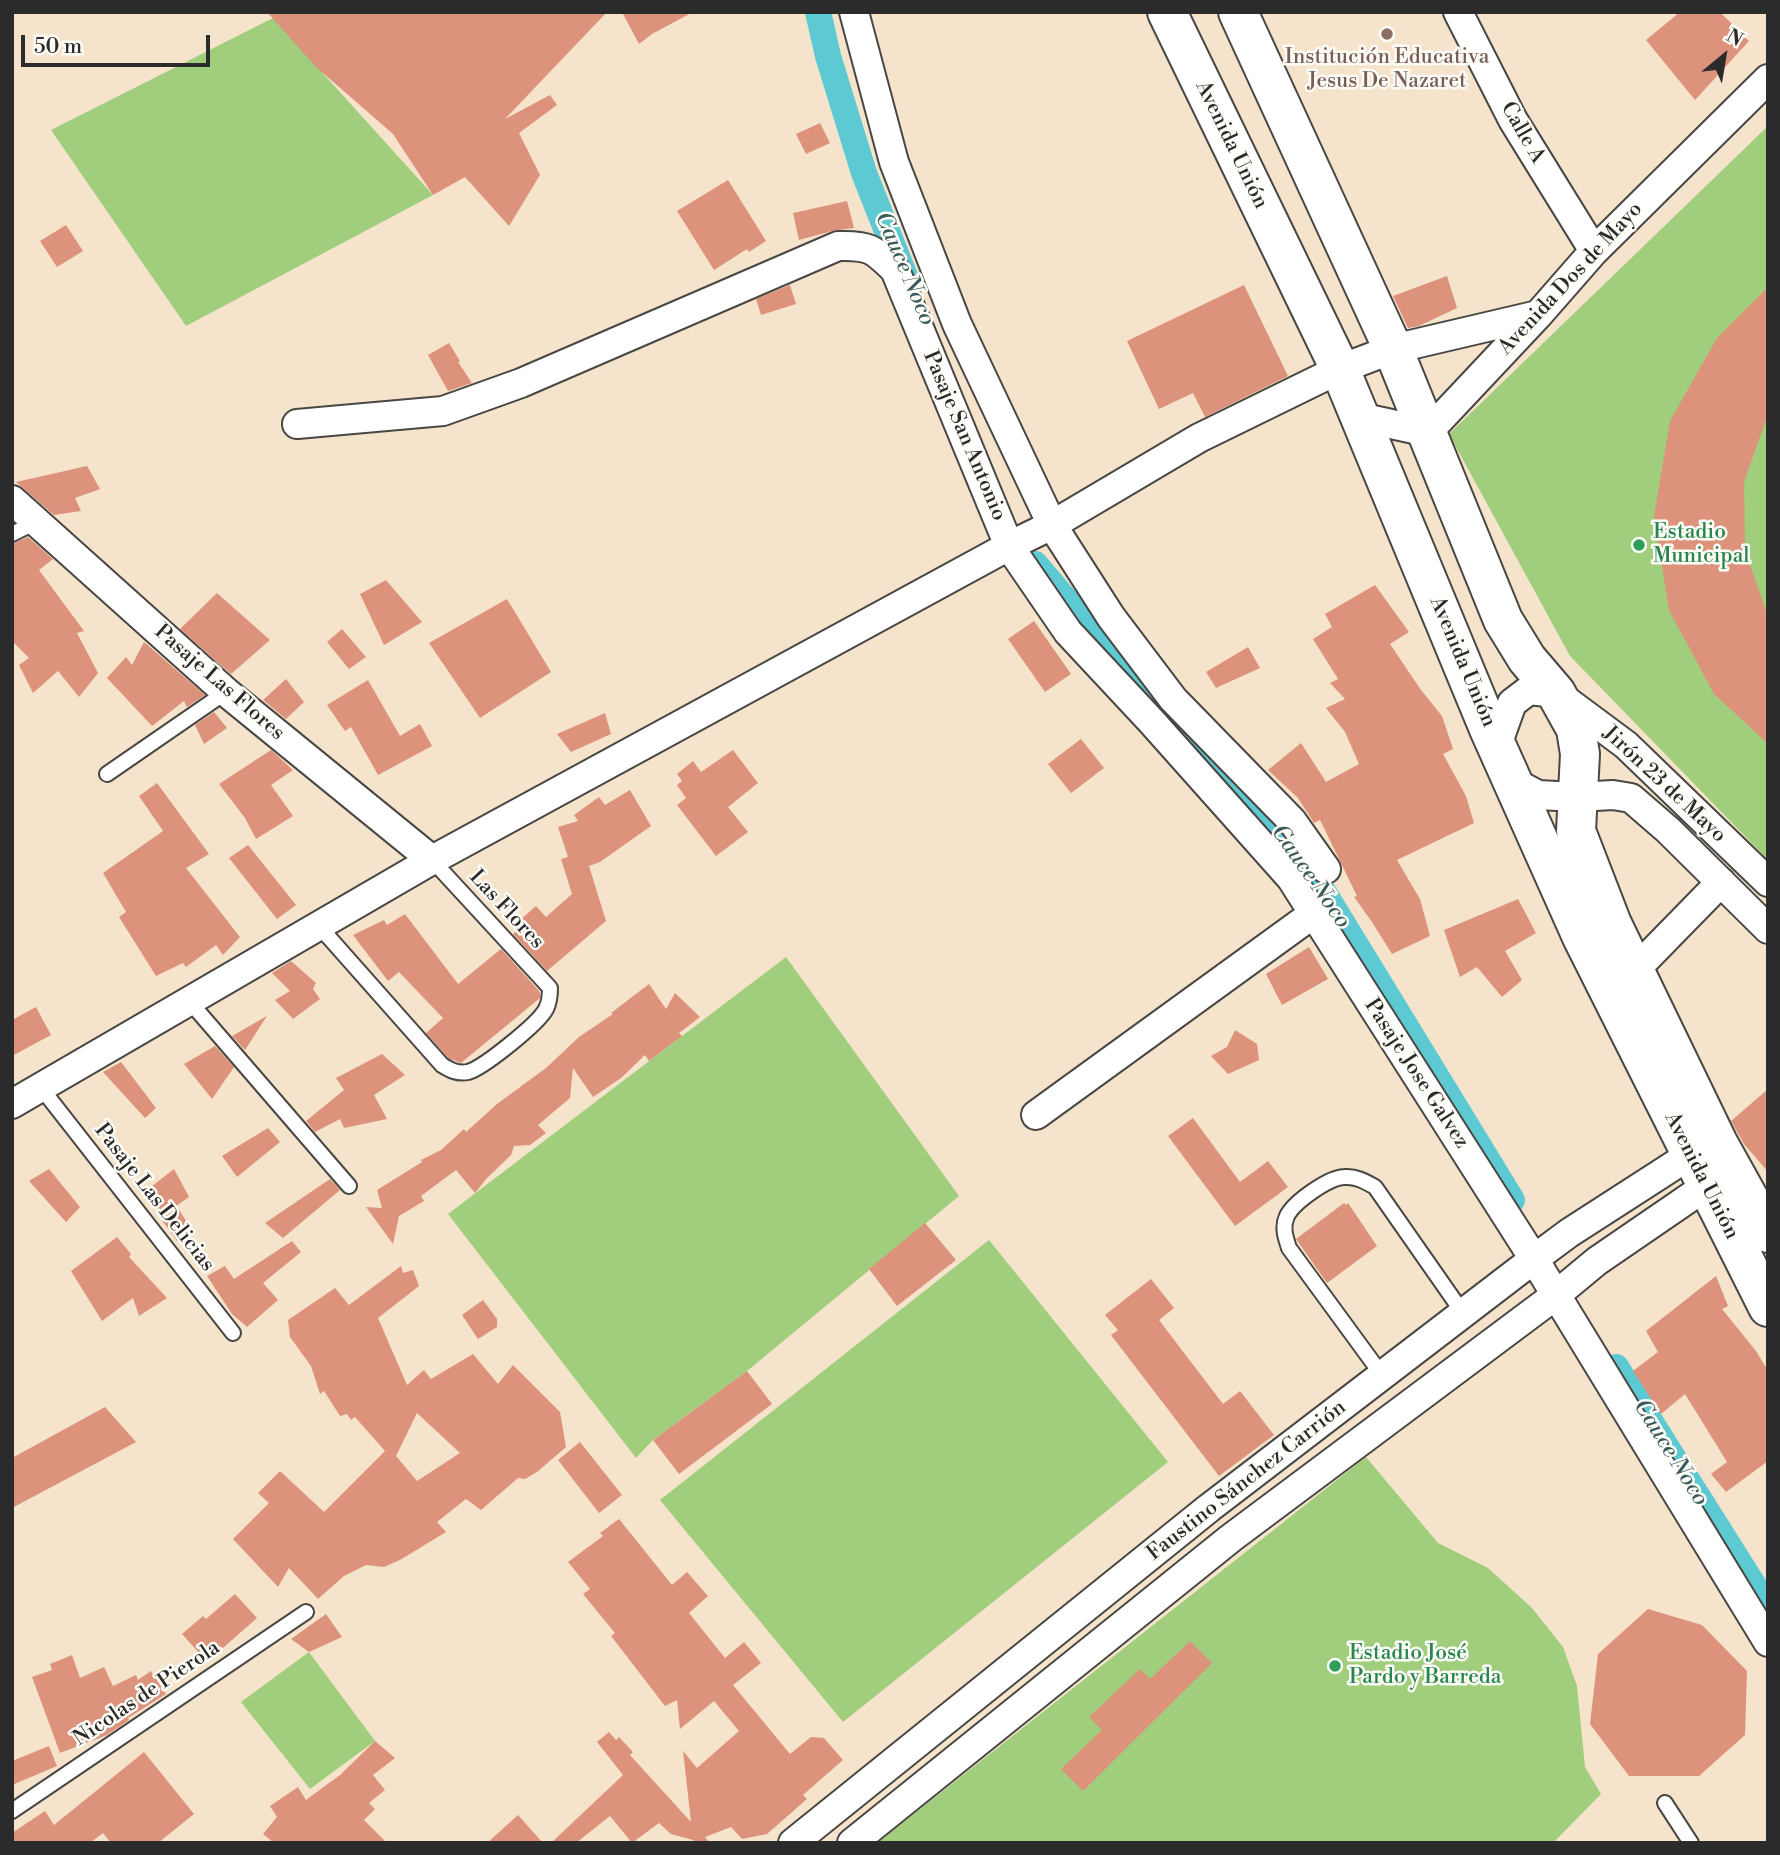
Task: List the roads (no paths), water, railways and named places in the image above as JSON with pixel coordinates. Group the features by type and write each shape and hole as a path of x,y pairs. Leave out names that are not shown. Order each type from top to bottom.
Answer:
{"main road":[{"name":"Avenida Unión","path":"1167,12 1340,369 1497,745 1582,937 1712,1163 1768,1233"},
{"name":"Avenida Unión","path":"1237,12 1394,349 1503,620 1527,659 1556,693 1576,729 1580,754 1576,831 1768,1307"}],"street":[{"path":"854,12 894,162 957,324 1052,525 1111,617 1173,699 1292,821 1326,869"},
{"name":"Calle A","path":"1459,13 1513,121 1594,251"},
{"name":"Avenida Dos de Mayo","path":"1428,432 1594,251 1768,79"},
{"name":"Pasaje San Antonio","path":"297,424 443,411 521,383 838,246 861,245 879,254 895,270 1009,545"},
{"path":"12,1104 432,860 1009,545 1052,525 1199,438 1340,369 1394,349 1538,315"},
{"path":"1359,417 1428,432"},
{"name":"Pasaje Las Flores","path":"12,500 24,528 432,860"},
{"name":"Pasaje Jose Galvez","path":"1009,545 1068,632 1291,878 1534,1259 1768,1642"},
{"path":"1497,745 1512,703 1528,690 1556,693"},
{"name":"Jirón 23 de Mayo","path":"1556,693 1626,745 1768,882"},
{"path":"1513,782 1538,795 1577,797"},
{"name":"Jirón 23 de Mayo","path":"1577,797 1631,797 1768,929"},
{"path":"1634,970 1721,882"},
{"path":"1036,1115 1313,914"},
{"name":"Faustino Sánchez Carrión","path":"793,1843 1209,1508 1569,1233 1712,1163"},
{"name":"Faustino Sánchez Carrión","path":"852,1843 1231,1538 1556,1295 1712,1163"},
{"path":"1209,1508 1231,1538"},
{"path":"896,1760 918,1789"}],"lane":[{"path":"107,774 226,692"},
{"name":"Las Flores","path":"318,925 442,1065 454,1072 469,1072 485,1063 536,1023 545,1010 550,988 432,860"},
{"path":"190,1002 349,1186"},
{"name":"Pasaje Las Delicias","path":"42,1088 233,1333"},
{"path":"1382,1376 1289,1248 1283,1231 1287,1215 1297,1204 1330,1181 1344,1177 1360,1179 1376,1187 1463,1313"},
{"name":"Nicolas de Pierola","path":"12,1811 306,1612"},
{"path":"1665,1804 1691,1843"}],"waterway":[{"name":"Cauce Noco","path":"818,12 828,56 864,173 908,284"},
{"name":"Cauce Noco","path":"1035,564 1126,671 1278,828 1307,865 1512,1200"},
{"name":"Cauce Noco","path":"1616,1367 1768,1608"}],"place":[{"name":"Institución Educativa Jesus De Nazaret","path":"1387,34"},
{"name":"Estadio Municipal","path":"1639,545"},
{"name":"Estadio José Pardo y Barreda","path":"1335,1666"}]}
